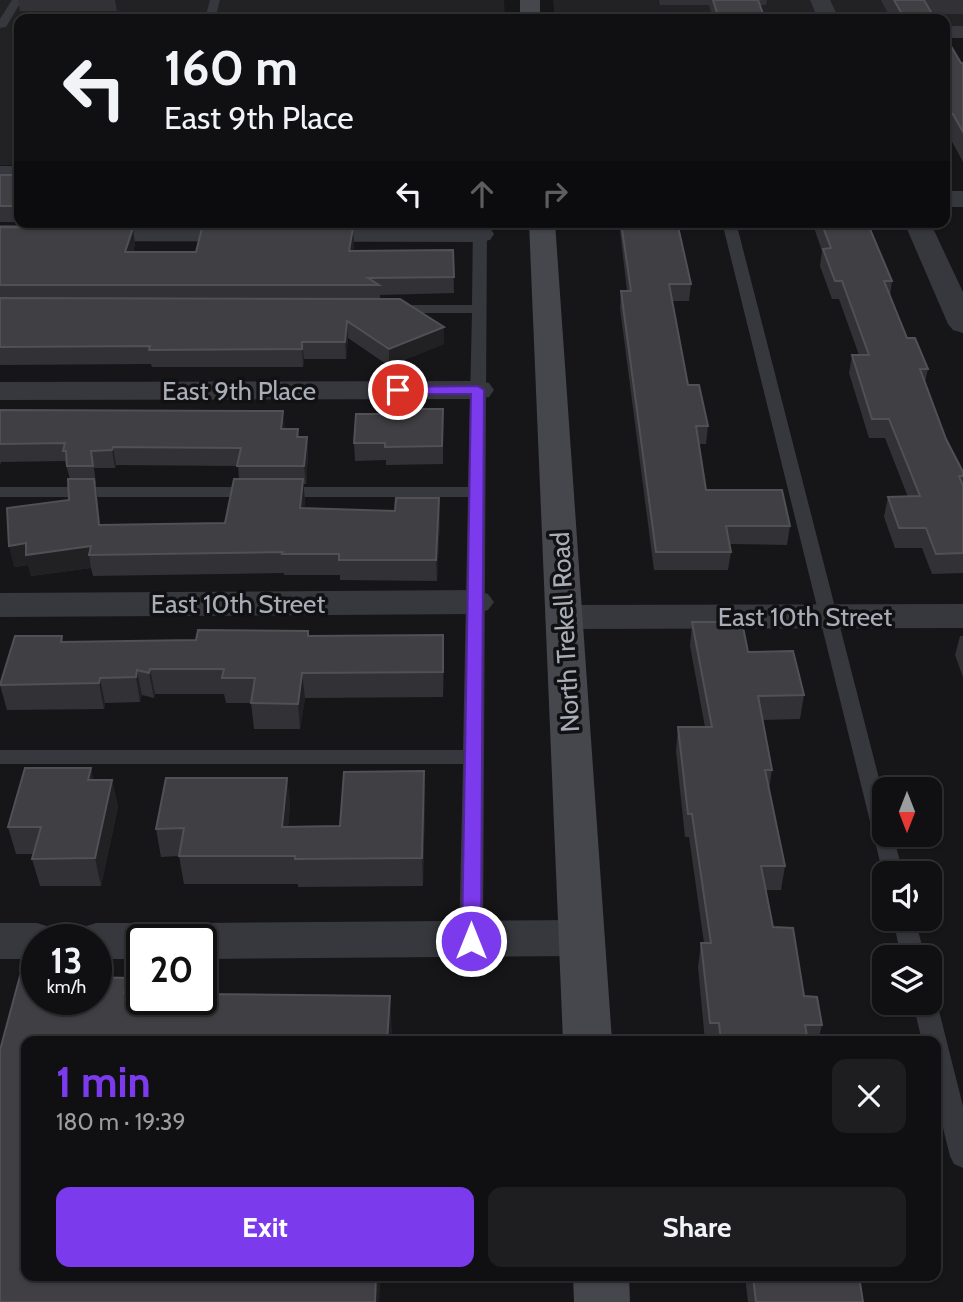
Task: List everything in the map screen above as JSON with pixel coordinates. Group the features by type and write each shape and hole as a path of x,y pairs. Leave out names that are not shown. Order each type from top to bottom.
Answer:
{"main road":[{"name":"North Trekell Road","path":"542,228 588,1036"},
{"path":"601,1281 602,1302"}],"street":[{"path":"0,233 480,228"},
{"path":"920,228 963,324"},
{"name":"East 9th Place","path":"0,391 478,390"},
{"name":"East 10th Street","path":"0,605 475,602"},
{"name":"East 10th Street","path":"564,617 963,616"},
{"path":"217,941 582,938"},
{"path":"0,941 21,941"}],"lane":[{"path":"1,25 17,0"},
{"path":"471,941 480,228"},
{"path":"731,228 889,861"},
{"path":"369,309 479,309"},
{"path":"0,492 476,492"},
{"path":"0,757 473,757"},
{"path":"928,1015 933,1036"},
{"path":"941,1069 963,1156"}],"shaded area":[{"path":"0,0 504,0 505,14 14,14 14,165 0,165"},
{"path":"553,0 963,0 963,28 950,28 950,14 554,14"}],"building":[{"path":"713,0 758,0 763,14 717,14"},
{"path":"894,0 924,0 932,14 902,14"},
{"path":"950,44 963,63 963,132 951,114"},
{"path":"0,175 14,175 14,206 0,206"},
{"path":"0,227 133,228 125,252 196,252 202,228 353,228 349,251 453,250 454,277 368,278 379,285 0,285"},
{"path":"622,228 678,228 691,284 669,284 688,385 699,385 708,426 696,426 706,490 782,490 790,526 726,526 731,552 656,552 621,291 631,291"},
{"path":"823,228 870,228 892,281 884,281 907,338 915,338 928,369 920,369 946,439 963,472 963,476 959,476 963,486 963,553 936,554 926,528 899,528 888,497 920,496 889,419 872,419 852,355 869,355 842,281 835,281 823,249 831,248"},
{"path":"0,298 400,299 444,327 389,349 347,321 345,342 302,342 302,349 0,347"},
{"path":"405,409 443,409 442,446 385,447 385,443 354,443 356,414 405,414"},
{"path":"0,410 283,411 281,429 298,429 297,437 307,437 304,466 237,466 241,448 113,447 112,450 91,451 93,466 67,466 66,451 63,451 65,443 0,444"},
{"path":"68,479 94,479 99,525 225,523 234,479 303,479 300,508 395,511 396,498 439,498 436,560 339,560 339,554 282,554 283,552 89,555 91,546 26,555 26,543 9,546 7,508 69,500"},
{"path":"692,622 742,622 748,652 793,651 804,695 758,696 772,770 765,770 785,866 761,866 773,927 793,928 804,996 817,997 822,1025 805,1025 807,1036 720,1036 719,1023 710,1023 701,943 711,943 692,814 688,814 678,727 712,727"},
{"path":"198,630 308,631 308,636 443,635 443,672 302,673 298,704 251,703 255,678 222,678 224,669 150,669 149,673 137,670 136,677 100,678 99,683 0,685 15,636 62,636 61,642 196,640"},
{"path":"25,768 91,768 88,780 112,780 95,858 32,859 41,827 8,827"},
{"path":"424,771 422,858 179,856 184,828 156,829 166,778 287,778 282,827 340,826 344,772"},
{"path":"20,976 21,1015 112,1015 112,978 126,978 126,1015 217,1015 217,994 390,996 387,1036 21,1036 21,1281 376,1281 375,1302 0,1302 0,1050"},
{"path":"754,1281 860,1281 863,1302 756,1302"}],"route":[{"path":"398,390 478,390 471,941"}]}
